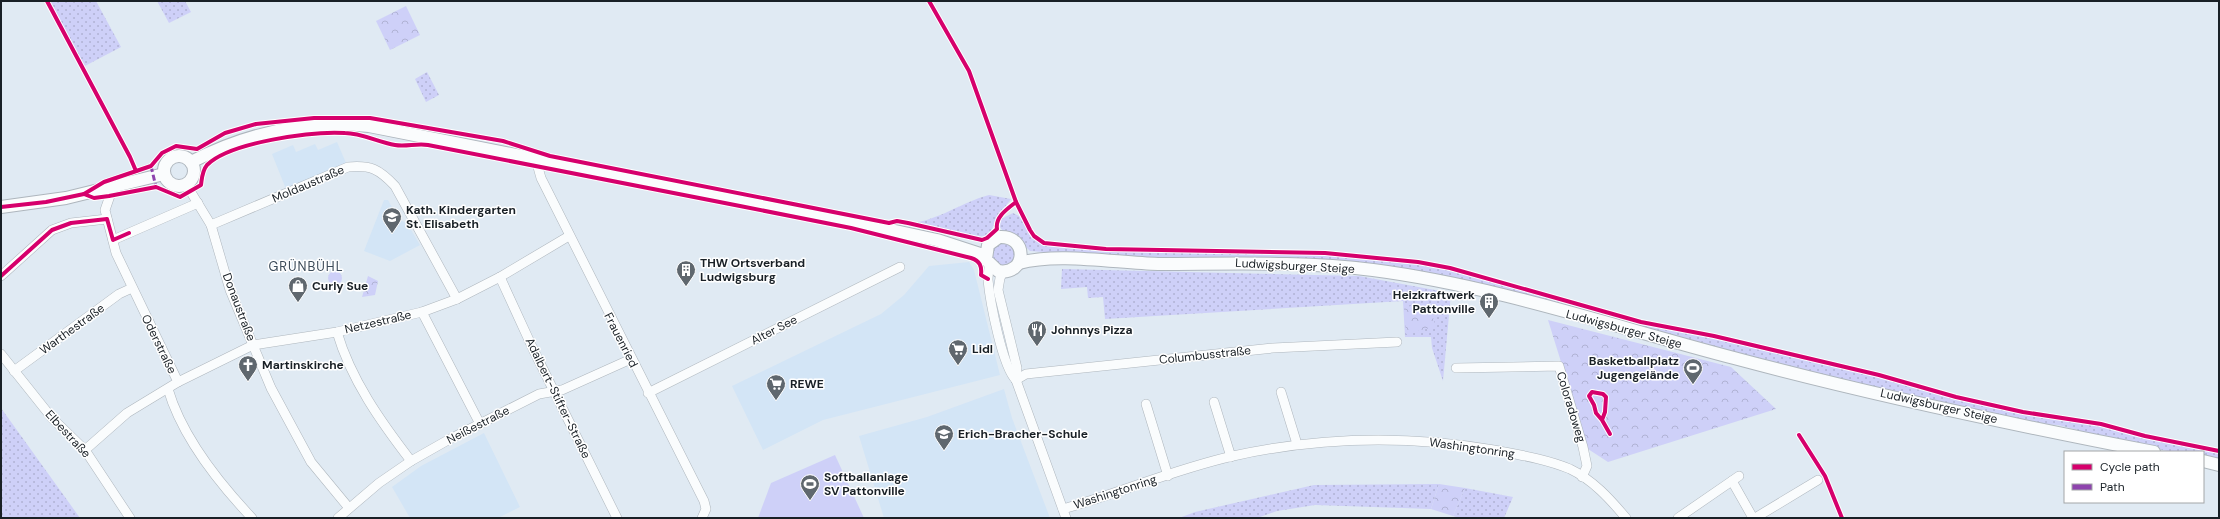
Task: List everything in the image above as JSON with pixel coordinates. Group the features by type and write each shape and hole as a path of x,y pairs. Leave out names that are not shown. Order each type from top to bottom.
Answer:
{"main road":[{"path":"191,162 228,144 256,135 299,126 334,124 369,126 810,213 937,240 980,254 998,271 1003,272 1012,270 1019,262 1021,252 1019,247"},
{"path":"172,156 185,156 191,162 194,166 193,176 186,184 172,185 165,179 165,164 172,156"},
{"path":"1,207 46,202 164,174"},
{"path":"937,240 988,245 995,239 1005,237 1011,238 1019,247 1028,252 1056,259"},
{"path":"988,245 988,262"},
{"path":"1019,262 1056,259"},
{"name":"Ludwigsburger Steige","path":"1056,259 1156,264 1322,265 1424,278 1503,296 1738,359 2020,425 2149,451"},
{"path":"2204,461 2219,465"}],"street":[{"name":"Frauenried","path":"536,160 541,178 569,236 704,501 706,509 702,518"},
{"name":"Moldaustraße","path":"211,225 348,168 365,166 375,169 386,177 394,186 457,299"},
{"name":"Donaustraße","path":"186,184 211,225 230,290 270,388 295,436 311,462 349,508"},
{"name":"Oderstraße","path":"113,187 106,204 107,219 122,268 178,382 168,389 172,406 213,472 252,518"},
{"path":"113,240 198,203"},
{"path":"1,276 52,230 71,223 107,219"},
{"name":"Netzestraße","path":"178,382 253,345 337,332 422,312 457,299 500,277 569,236"},
{"path":"988,262 988,279 992,310 1009,372 1016,380 1066,518"},
{"name":"Alter See","path":"648,393 900,267"},
{"path":"1003,272 1000,278 998,290 1017,368 1016,380"},
{"name":"Adalbert-Stifter-Straße","path":"500,277 554,391 617,518"},
{"name":"Warthestraße","path":"14,371 105,305 132,288"},
{"path":"422,312 480,424"},
{"path":"337,332 342,348 366,397 390,434 411,461"},
{"name":"Columbusstraße","path":"1016,380 1026,374 1196,355 1273,348 1398,342"},
{"name":"Elbestraße","path":"1,354 52,418 86,450 130,518"},
{"name":"Neißestraße","path":"338,518 378,483 411,461 539,394 562,390 631,359"},
{"name":"Coloradoweg","path":"1456,368 1559,366 1583,447 1587,466 1582,477"},
{"path":"86,450 127,413 168,389"},
{"path":"1281,392 1297,444"},
{"path":"1214,402 1231,457"},
{"name":"Washingtonring","path":"1146,404 1168,476"},
{"name":"Washingtonring","path":"1063,509 1231,457 1297,444 1334,441 1395,440 1464,445 1549,461 1582,477 1602,491 1626,518"},
{"path":"1678,518 1736,478 1754,518 1818,480"}],"shaded area":[{"path":"337,142 346,163 286,189 272,154 293,145 296,152 315,144 318,150"},
{"name":"Kath. Kindergarten St. Elisabeth","path":"384,200 388,200 399,220 407,223 420,245 390,261 364,251"},
{"path":"969,262 974,270 1000,375 823,420 763,450 732,386 881,314 904,295 929,266"},
{"name":"Erich-Bracher-Schule","path":"1004,389 1012,418 1050,518 884,518 859,436 927,417"},
{"path":"484,433 520,507 498,518 410,518 392,487 421,466"}],"green space":[{"path":"47,1 96,1 121,47 83,67"},
{"path":"157,1 185,1 191,12 169,23"},
{"path":"406,6 420,35 390,50 376,21"},
{"path":"427,72 439,95 426,102 415,79"},
{"path":"989,195 1011,199 996,219 990,234 984,238 971,239 912,223 941,215 969,202"},
{"path":"1013,213 1019,216 1032,237 1035,236 1041,242 1082,247 1162,251 1314,252 1363,255 1439,266 1639,322 1792,353 1874,373 1949,395 2022,411 2051,414 2219,451 2219,461 2204,458 2204,451 2168,451 2094,437 2078,430 2058,425 2026,423 1902,396 1456,281 1030,251 1019,240 1005,234 1000,227 1001,219"},
{"path":"999,241 1012,244 1016,257 1010,265 1000,266 992,261 992,247"},
{"path":"1062,269 1359,276 1451,293 1443,381 1432,348 1431,337 1405,337 1403,301 1105,319 1103,297 1088,298 1087,287 1061,289"},
{"path":"332,271 338,271 342,275 342,281 338,285 332,285 328,281 328,275"},
{"path":"368,276 378,281 375,295 362,297"},
{"path":"1428,301 1435,324 1434,327 1406,334 1404,308"},
{"path":"1548,320 1731,367 1776,409 1608,462 1588,449"},
{"path":"1,408 80,518 1,518"},
{"name":"Softballanlage SV Pattonville","path":"835,455 864,518 758,518 771,483"},
{"path":"1439,484 1431,509 1315,505 1277,511 1257,518 1179,518 1195,512 1314,485"},
{"path":"1439,484 1465,488 1453,516 1431,509"},
{"path":"1465,488 1513,497 1504,518 1459,518 1453,516"}],"marked path":[{"path":"151,166 156,187"}],"cycle path":[{"path":"47,1 136,171"},
{"path":"1,207 46,202 84,194 104,182 151,166 162,153 176,146 197,149 225,133 256,124 314,118 370,118 503,141 550,156 889,223 897,221 908,223 982,240 987,238 997,229 1000,217 1016,202 969,71 929,1"},
{"path":"84,194 94,198 156,187 180,197 201,185 203,172 207,165 218,157 234,150 252,144 293,136 351,133 395,145 428,145 851,228 974,259 981,266 981,275 988,279"},
{"path":"1016,202 1034,236 1044,243 1106,249 1325,253 1418,262 1450,268 1641,322 1714,336 1879,375 1956,397 2023,412 2101,424 2145,436 2219,451"},
{"path":"1,276 52,230 71,223 107,219 113,240 129,233"},
{"path":"1602,420 1605,412 1606,397 1603,394 1592,392 1589,396 1596,413 1610,434"},
{"path":"1799,435 1825,476 1842,518"}],"place":[{"name":"Kath. Kindergarten St. Elisabeth","path":"392,234"},
{"name":"THW Ortsverband Ludwigsburg","path":"686,287"},
{"name":"Curly Sue","path":"298,303"},
{"name":"Heizkraftwerk Pattonville","path":"1489,319"},
{"name":"Johnnys Pizza","path":"1037,347"},
{"name":"Lidl","path":"958,366"},
{"name":"Martinskirche","path":"248,382"},
{"name":"Basketballplatz Jugengelände","path":"1693,385"},
{"name":"REWE","path":"776,401"},
{"name":"Erich-Bracher-Schule","path":"944,451"},
{"name":"Softballanlage SV Pattonville","path":"810,501"}],"district":[{"name":"GRÜNBÜHL","path":"306,266"}]}
